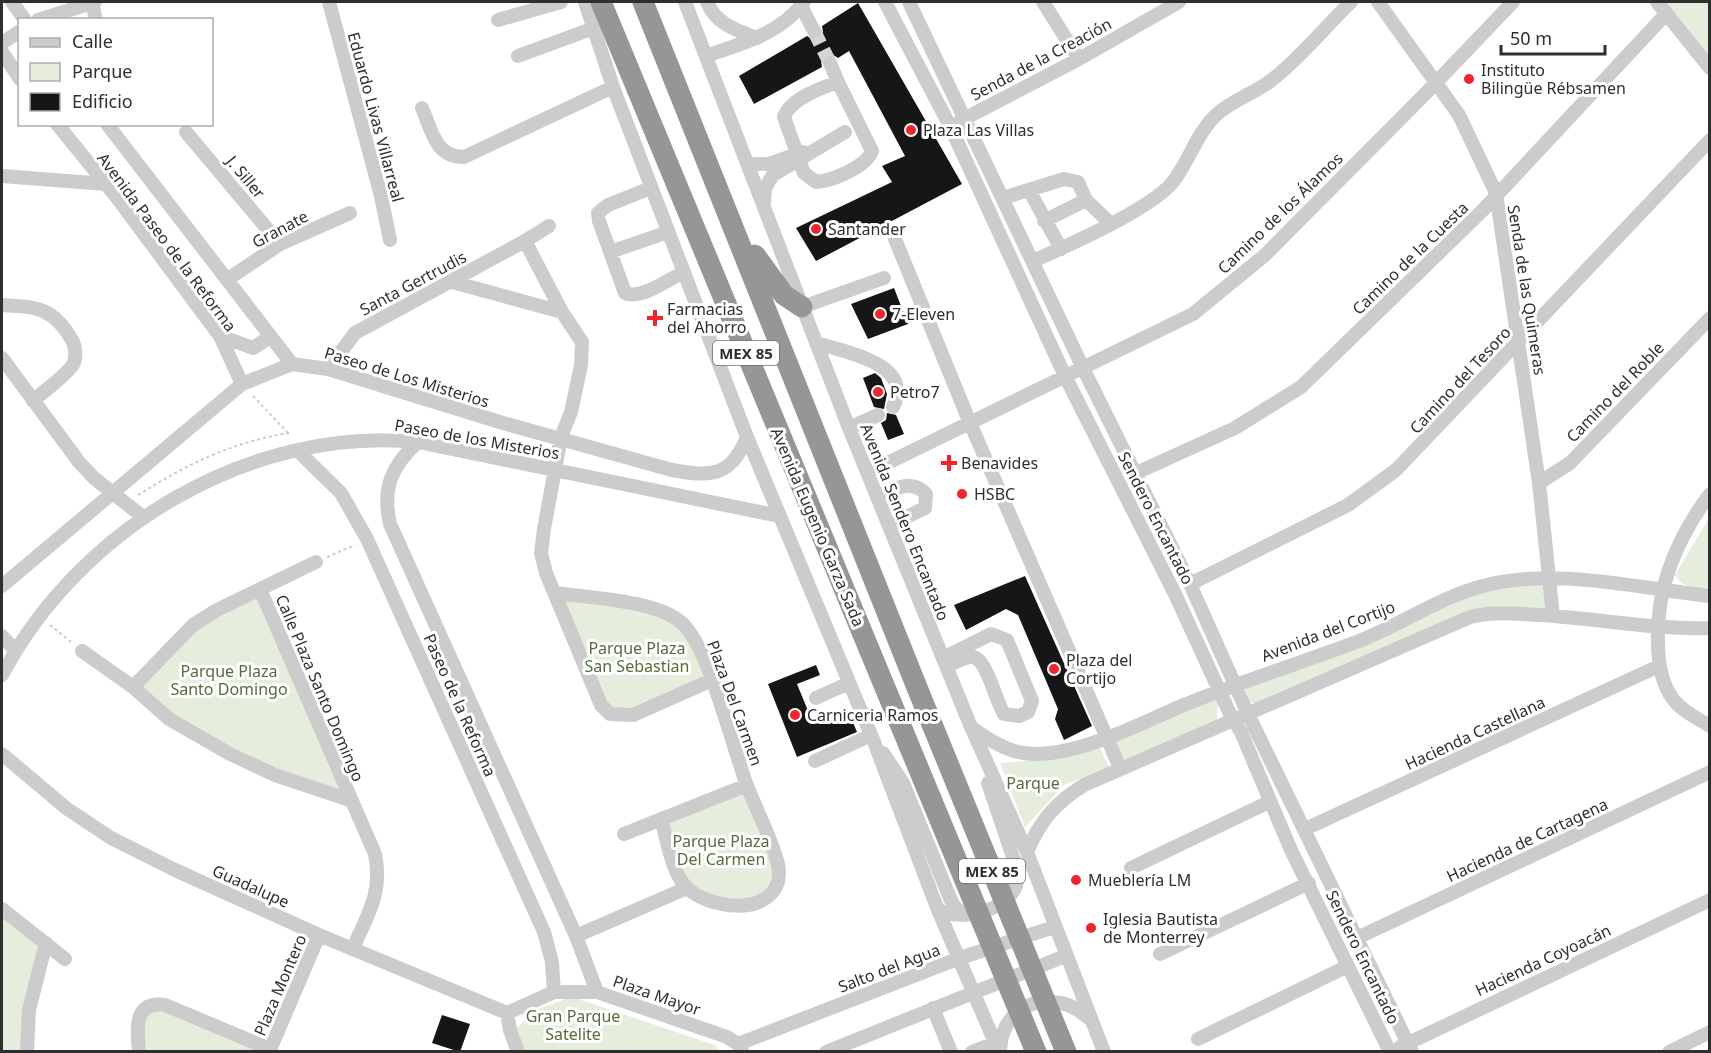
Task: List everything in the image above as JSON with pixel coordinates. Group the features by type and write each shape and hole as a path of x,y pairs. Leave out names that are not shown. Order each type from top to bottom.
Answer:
{"highway":[{"name":"Avenida Eugenio Garza Sada","path":"601,2 1036,1052"},
{"name":"Avenida Eugenio Garza Sada","path":"644,2 918,690 1066,1052"},
{"path":"730,214 750,249 784,295 802,307"}],"street":[{"path":"12,2 24,18"},
{"path":"44,18 93,2 96,18"},
{"name":"Eduardo Livas Villarreal","path":"329,2 381,196 390,240"},
{"path":"498,20 561,2"},
{"name":"Avenida Eugenio Garza Sada","path":"585,2 613,87 778,516 873,739 938,910 998,1049"},
{"name":"Avenida Sendero Encantado","path":"685,2 849,428 971,727 1027,852 1065,956 1104,1052"},
{"path":"707,2 711,13 720,22 758,38"},
{"name":"Sendero Encantado","path":"885,2 950,126 1065,376 1175,594 1231,716 1241,717"},
{"name":"Sendero Encantado","path":"909,2 966,117 1083,368 1190,584 1235,684 1241,717 1269,802 1391,1052"},
{"path":"1043,2 1079,59"},
{"name":"Senda de la Creación","path":"950,126 1079,59 1179,2"},
{"path":"1033,261 1061,249 1151,201 1169,186 1185,167 1207,124 1218,112 1255,93 1275,78 1351,2"},
{"name":"Senda de las Quimeras","path":"1378,2 1459,115 1496,193 1539,483 1552,616"},
{"name":"Camino de los Álamos","path":"868,472 1185,318 1240,278 1437,82 1513,2"},
{"path":"1657,2 1710,68"},
{"path":"706,56 758,38 782,24 803,4 814,31"},
{"name":"Camino de la Cuesta","path":"1136,473 1235,428 1301,387 1482,210 1666,14"},
{"path":"518,56 594,28"},
{"path":"2,43 18,32"},
{"path":"2,52 18,76"},
{"path":"830,63 870,144 870,156 827,181 816,182 804,173 801,155 785,124 786,111 817,91 838,82"},
{"path":"422,108 438,146 444,153 453,157 464,157 613,87"},
{"name":"Avenida Paseo de la Reforma","path":"59,126 220,336 242,384"},
{"name":"Avenida Paseo de la Reforma","path":"109,126 292,364"},
{"name":"J. Siller","path":"186,132 280,244"},
{"path":"764,205 769,181 779,170 801,155 844,132"},
{"name":"Camino del Tesoro","path":"1190,584 1348,505 1372,490 1422,446 1710,140"},
{"path":"746,160 750,164 768,164 801,155"},
{"path":"2,176 105,184"},
{"path":"1003,198 1069,178 1078,182 1086,200 1110,223"},
{"path":"651,188 608,205 598,213 625,292 631,295 684,272"},
{"path":"1029,190 1061,249"},
{"path":"1044,221 1086,200"},
{"name":"Granate","path":"228,279 280,244 350,213"},
{"name":"Santa Gertrudis","path":"328,369 355,333 452,282 549,226"},
{"path":"610,252 668,232"},
{"path":"895,239 970,423 1120,768"},
{"path":"525,241 562,312 582,342 577,387 561,437 541,553 546,573 601,705 610,714 633,715 712,680"},
{"path":"802,307 884,278"},
{"path":"452,282 562,312"},
{"path":"2,305 29,307 53,315 61,321 74,343 72,366 33,401"},
{"name":"Camino del Roble","path":"1539,483 1570,463 1710,318"},
{"path":"220,336 254,348 270,337"},
{"path":"816,343 870,361 891,374 897,389 893,406"},
{"path":"2,358 93,478 113,491 143,517"},
{"name":"Paseo de Los Misterios","path":"2,586 242,384 292,364 328,369 503,423 561,437 672,471 697,475 713,474 732,465 747,437"},
{"path":"849,428 878,414"},
{"name":"Paseo de los Misterios","path":"2,675 15,650 68,581 143,517 205,482 298,451 341,441 380,439 418,442 778,516"},
{"name":"Paseo de la Reforma","path":"418,442 392,469 387,488 390,524 576,936 597,992"},
{"name":"Paseo de la Reforma","path":"298,451 341,493 367,539 544,932 552,962 554,992"},
{"path":"878,496 911,485 918,486 926,494 924,508 890,525"},
{"path":"1710,494 1681,538 1661,590 1657,627 1659,666 1673,699 1710,726"},
{"path":"133,687 193,625 316,561"},
{"name":"Avenida del Cortijo","path":"971,727 1005,749 1021,753 1062,751 1106,737 1235,684 1360,640 1480,587 1511,580 1550,578 1710,596"},
{"name":"Calle Plaza Santo Domingo","path":"260,589 375,854 379,873 377,892 353,948"},
{"name":"Plaza Del Carmen","path":"556,593 655,609 682,623 693,637 712,680 747,785 778,866 779,880 774,890 759,900 742,906 720,904 687,888"},
{"path":"1027,852 1047,814 1062,799 1120,768 1470,617 1491,613 1552,616 1657,627 1710,628"},
{"path":"991,634 1000,635 1011,646 1031,695 1032,706 1028,712 1018,716 1004,714 983,663 975,657 945,662 981,637 991,634"},
{"path":"2,636 15,650"},
{"path":"82,651 133,687 169,719 230,754 275,775 350,800"},
{"name":"Hacienda Castellana","path":"1305,829 1659,666"},
{"path":"816,698 849,683"},
{"name":"Sendero Encantado","path":"1241,717 1305,829 1410,1047"},
{"path":"938,910 954,916 966,915 1008,898 1015,889 1018,876 971,727"},
{"path":"815,761 873,739 896,769 903,783 955,908 966,915"},
{"name":"Guadalupe","path":"2,754 66,808 111,838 175,870 319,934 507,1013"},
{"name":"Hacienda de Cartagena","path":"1359,937 1710,772"},
{"name":"Plaza Del Carmen","path":"624,834 747,785"},
{"path":"1131,868 1269,802"},
{"path":"576,936 687,888 678,875 661,820"},
{"path":"1160,954 1309,883"},
{"name":"Hacienda Coyoacán","path":"1391,1052 1410,1047 1710,900"},
{"path":"2,909 65,959"},
{"name":"Salto del Agua","path":"740,1048 756,1045 960,958 1054,927"},
{"name":"Plaza Montero","path":"139,1052 137,1034 141,1012 148,1005 155,1004 165,1005 270,1050 319,934"},
{"path":"27,1052 29,1010 46,943"},
{"path":"826,1052 855,1046 933,1008 1065,956"},
{"path":"1198,1039 1348,966"},
{"path":"518,1052 507,1013 554,992"},
{"name":"Plaza Mayor","path":"554,992 597,992 727,1037 740,1048"},
{"path":"972,1052 998,1049 1000,1035 1005,1025 1016,1013 1028,1006 1046,1002 1061,1003 1075,1008 1090,1019"},
{"path":"933,1008 951,1052"},
{"path":"1669,1052 1710,1032"}],"path":[{"path":"242,384 288,433 298,451"},
{"path":"126,502 187,465 214,453 259,438 288,433"},
{"path":"316,561 367,539"},
{"path":"39,616 82,651"}],"green space":[{"path":"1658,2 1709,2 1709,67"},
{"path":"1709,518 1709,588 1681,583 1675,575"},
{"path":"1543,582 1547,607 1537,610 1507,608 1255,705 1250,701 1244,686 1441,607 1503,585"},
{"name":"Parque Plaza Santo Domingo","path":"260,589 350,800 230,754 133,687 174,643"},
{"name":"Parque Plaza San Sebastian","path":"556,593 655,609 682,623 712,680 633,715 610,714"},
{"path":"1218,697 1217,722 1124,760 1113,739"},
{"name":"Parque","path":"1098,744 1109,767 1064,785 1025,827 1000,763 1038,760"},
{"name":"Parque Plaza Del Carmen","path":"747,785 773,850 774,890 743,906 687,888 661,820"},
{"path":"2,909 46,943 27,1051 2,1051"},
{"name":"Gran Parque Satelite","path":"572,997 715,1045 721,1051 520,1051 511,1034 535,1010"},
{"path":"148,1005 269,1052 139,1052"}],"building":[{"name":"Plaza Las Villas","path":"858,3 962,184 816,261 796,228 892,182 882,166 905,156 849,51 838,58 832,54 826,55 821,61 822,67 754,104 739,76 807,36 813,40 819,39 823,32 822,26"},
{"name":"7-Eleven","path":"894,288 908,324 868,339 851,304"},
{"path":"875,373 881,378 887,394 884,409 874,407 863,378"},
{"path":"887,413 896,415 904,434 888,440 881,423 886,420"},
{"name":"Plaza del Cortijo","path":"1025,576 1092,726 1064,740 1055,719 1058,709 1018,615 1006,609 966,630 954,605"},
{"name":"Carniceria Ramos","path":"816,665 820,675 797,684 811,718 830,711 852,720 857,732 797,757 768,684"},
{"path":"442,1015 470,1024 460,1052 432,1043"}],"tunnel":[{"path":"814,31 830,63"}],"place":[{"name":"Instituto Bilingüe Rébsamen","path":"1469,79"},
{"name":"Plaza Las Villas","path":"911,130"},
{"name":"Santander","path":"816,229"},
{"name":"7-Eleven","path":"880,314"},
{"name":"Farmacias del Ahorro","path":"655,318"},
{"name":"Petro7","path":"878,392"},
{"name":"Benavides","path":"949,463"},
{"name":"HSBC","path":"962,494"},
{"name":"Plaza del Cortijo","path":"1054,669"},
{"name":"Carniceria Ramos","path":"795,715"},
{"name":"Mueblería LM","path":"1076,880"},
{"name":"Iglesia Bautista de Monterrey","path":"1091,928"}]}
